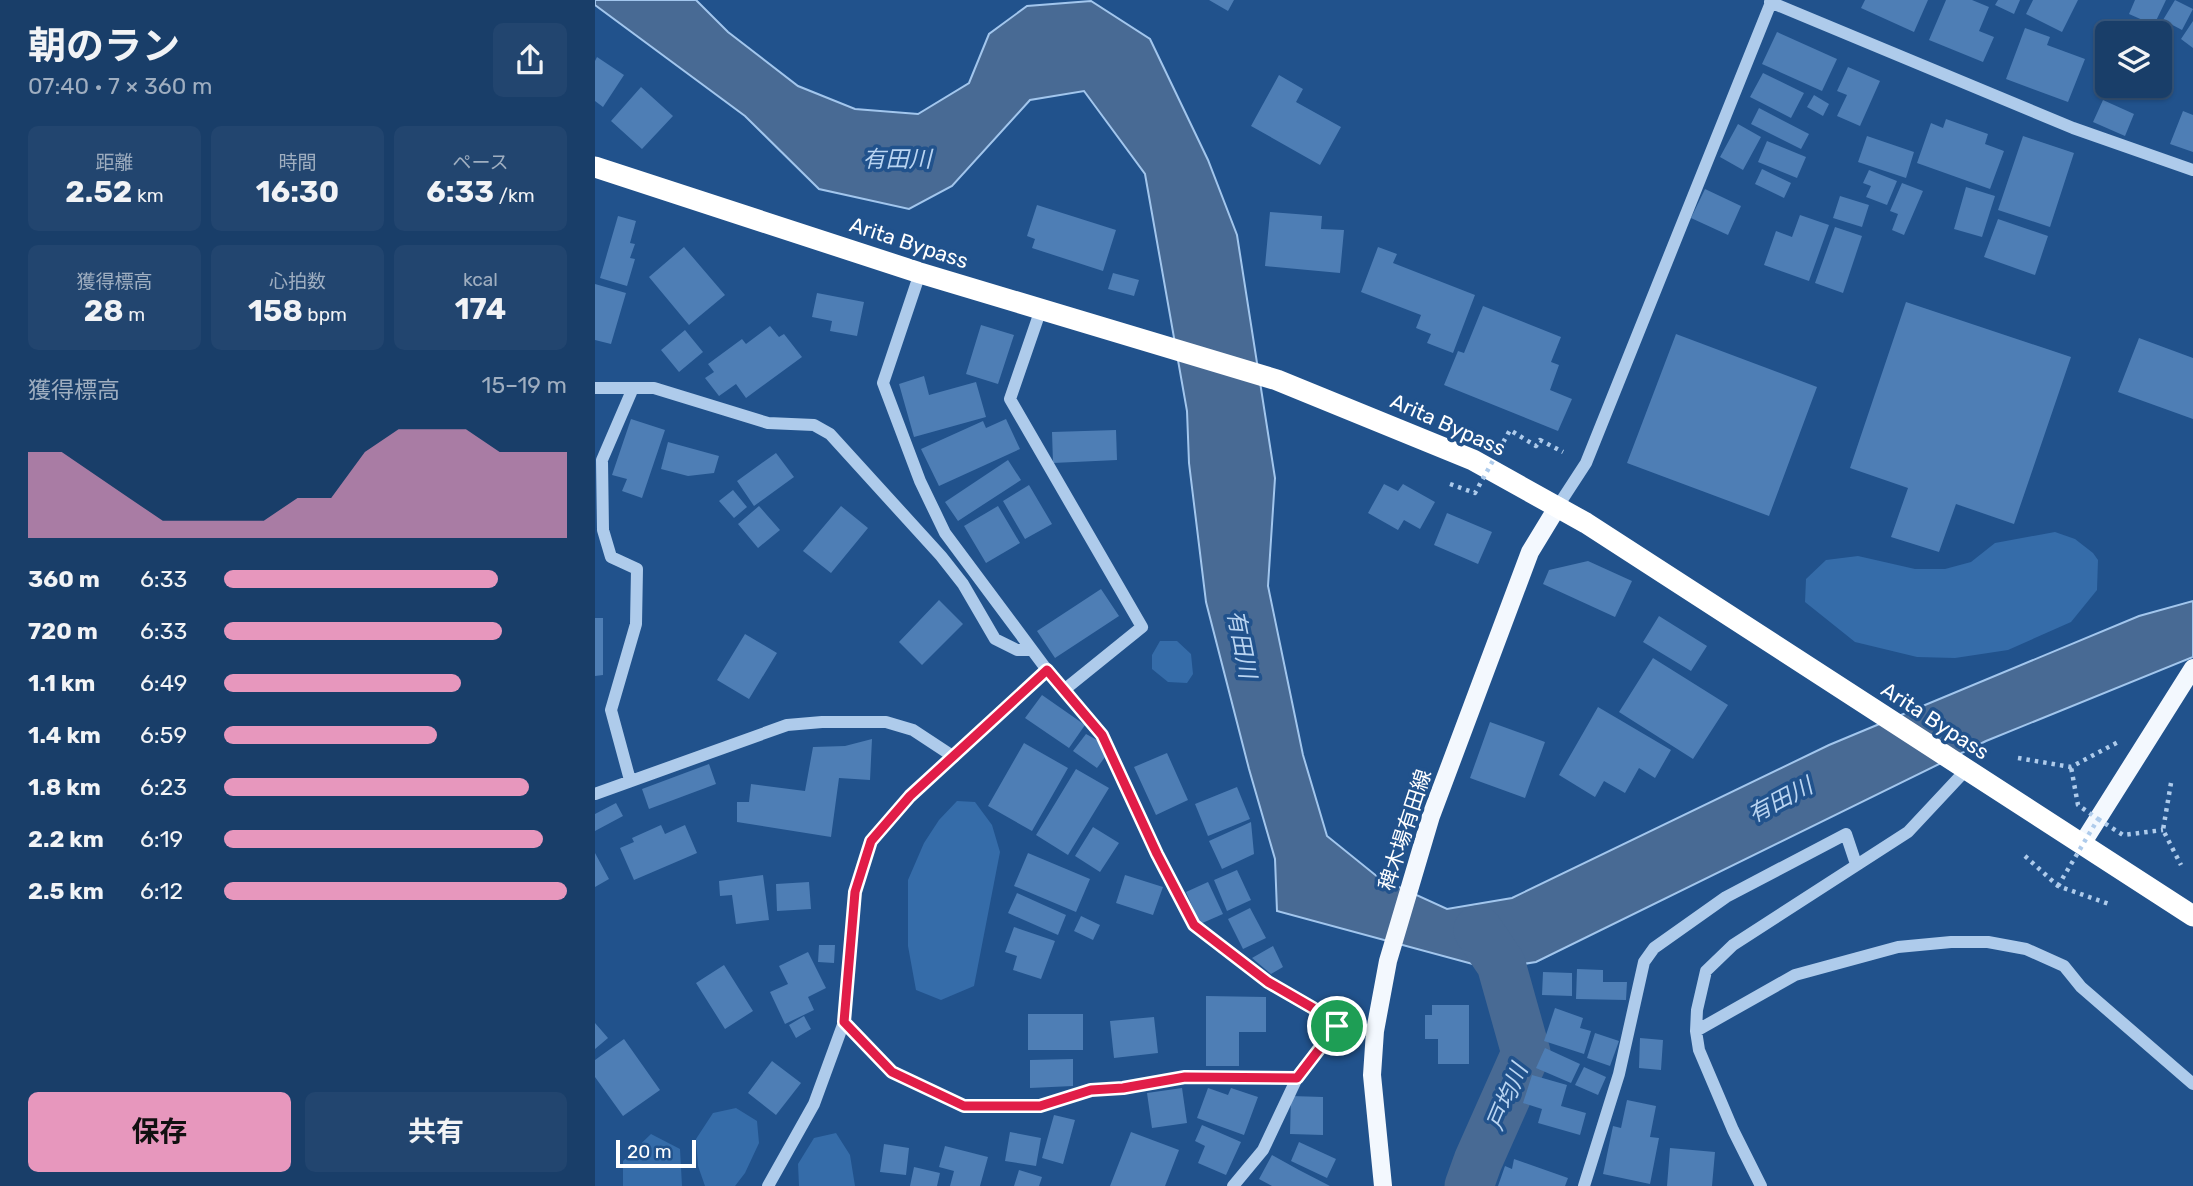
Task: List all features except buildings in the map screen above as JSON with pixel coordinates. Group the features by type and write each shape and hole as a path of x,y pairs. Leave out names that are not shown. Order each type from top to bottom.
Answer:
{"highway":[{"name":"Arita Bypass","path":"595,167 920,273 1277,380 1473,460 1558,506 2193,916"}],"main road":[{"name":"稗木場有田線","path":"1384,1186 1372,1074 1375,1031 1388,961 1431,816 1530,552 1558,506"},
{"path":"2082,844 2188,680"}],"street":[{"path":"1558,506 1585,463 1771,1 2073,128 2193,170"},
{"path":"920,273 883,383 921,481 945,533 1047,670 1102,735 1157,854 1194,925 1268,982 1313,1008 1337,1026 1375,1031"},
{"path":"1041,309 1010,399 1142,627 1064,690"},
{"path":"595,388 654,388 768,423 814,425 829,435 941,556 963,584 995,639 1017,650 1032,650"},
{"path":"630,780 611,710 636,624 637,569 611,557 603,530 602,460 633,388"},
{"path":"768,1186 814,1104 844,1022 855,892 871,841 910,796 1047,670"},
{"path":"595,794 787,724 886,722 913,730 954,757"},
{"path":"1761,1186 1699,1050 1697,1010 1706,971 1733,945 1908,832 1960,766"},
{"path":"1584,1186 1619,1074 1644,962 1654,948 1727,897 1846,834 1856,864"},
{"path":"1696,1031 1795,975 1898,947 1988,942 2026,949 2064,966 2081,987 2193,1084"},
{"path":"844,1022 892,1072 964,1106 1040,1106 1091,1090 1123,1088 1185,1077 1297,1078"},
{"path":"1233,1186 1263,1150 1297,1078 1337,1026"}],"path":[{"path":"1450,484 1475,494 1510,430 1536,446 1540,440 1563,452"},
{"path":"2018,758 2071,767 2123,739"},
{"path":"2071,767 2078,805 2098,819 2123,835 2163,830"},
{"path":"2171,783 2163,830 2181,865"},
{"path":"2057,886 2098,819"},
{"path":"2025,856 2057,886 2109,904"}],"shaded area":[{"path":"2055,532 2075,539 2093,553 2098,560 2097,590 2071,622 2008,650 1955,658 1917,657 1855,642 1805,602 1806,579 1826,560 1858,556 1915,569 1945,569 1971,562 1995,543"},
{"path":"1160,641 1177,641 1191,654 1193,674 1187,683 1168,682 1152,669 1152,655"},
{"path":"957,801 975,802 992,825 1000,852 974,986 941,1000 916,990 908,946 908,880 924,843 939,820"},
{"path":"736,1108 757,1121 759,1143 745,1173 735,1186 705,1186 698,1166 696,1139 713,1113"},
{"path":"836,1133 850,1155 855,1186 799,1186 798,1164 814,1138"},
{"path":"651,1134 680,1149 682,1186 623,1186 623,1161"}],"water":[{"name":"有田川","path":"595,0 696,0 728,32 798,86 855,109 918,114 969,83 989,34 1027,6 1091,1 1150,39 1208,160 1237,235 1275,478 1268,586 1303,755 1327,836 1379,878 1447,909 1512,898 1829,745 2139,616 2193,601 2193,657 1986,741 1536,962 1491,969 1277,911 1275,859 1206,602 1189,463 1187,411 1145,174 1084,91 1030,100 952,186 909,209 819,189 745,116 595,5"}],"waterway":[{"name":"戸均川","path":"1469,1186 1526,1053 1501,964 1478,930"}],"route":[{"path":"1047,670 1102,735 1157,854 1194,925 1268,982 1313,1008 1337,1026 1297,1078 1185,1077 1123,1088 1091,1090 1040,1106 964,1106 892,1072 844,1022 855,892 871,841 910,796 1047,670"}]}
